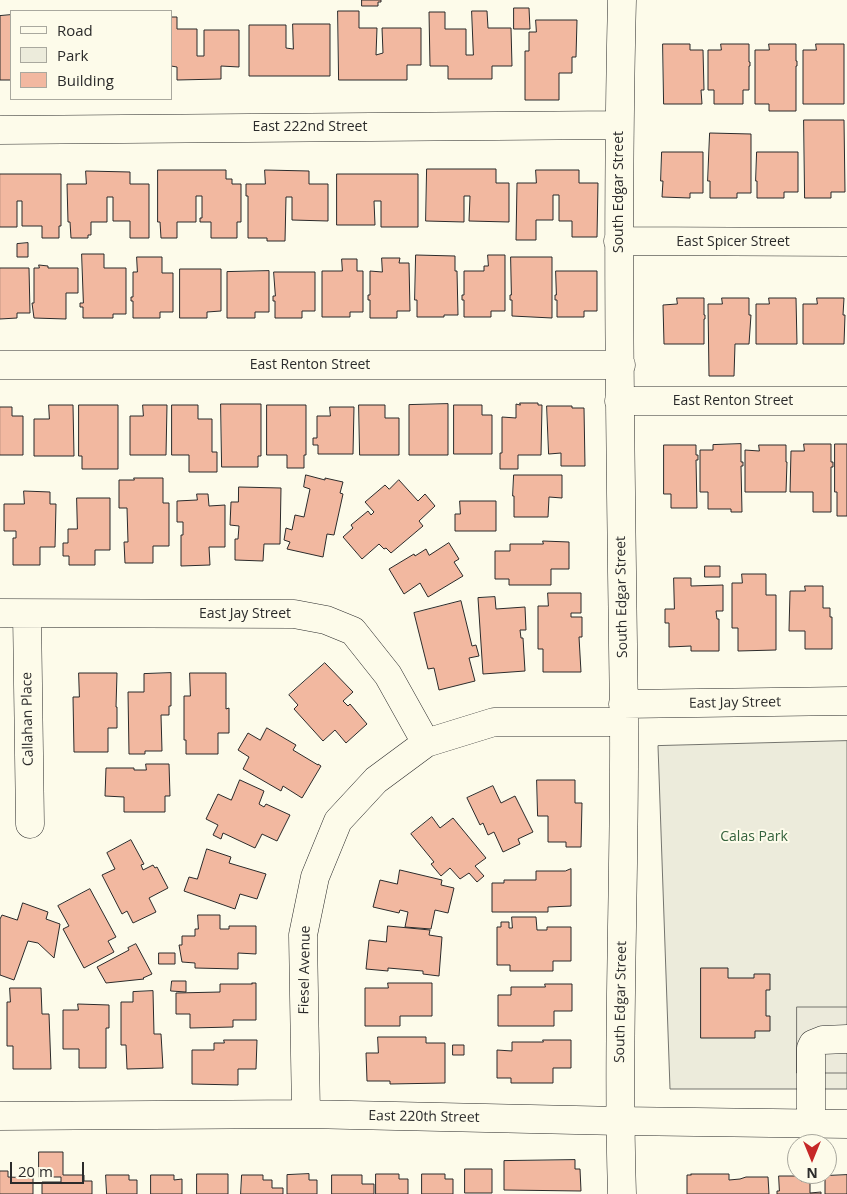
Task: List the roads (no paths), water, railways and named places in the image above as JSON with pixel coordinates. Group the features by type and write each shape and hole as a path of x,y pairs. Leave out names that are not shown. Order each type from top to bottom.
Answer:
{"street":[{"name":"South Edgar Street","path":"622,0 618,241 623,713 620,1121 622,1194"},
{"name":"East 222nd Street","path":"0,130 619,125"},
{"name":"East Spicer Street","path":"618,241 847,242"},
{"name":"East Renton Street","path":"0,365 620,365"},
{"name":"East Renton Street","path":"620,401 847,401"},
{"name":"East Jay Street","path":"0,613 294,614 326,620 353,631 371,652 388,675 426,743"},
{"name":"Callahan Place","path":"27,614 30,824"},
{"name":"East Jay Street","path":"623,713 847,701"},
{"name":"Fiesel Avenue","path":"306,1114 303,935 315,877 338,821 376,780 426,743 494,722 623,713"},
{"path":"811,1123 811,1048 813,1044 823,1040 847,1039"},
{"name":"East 220th Street","path":"0,1116 306,1114 847,1124"}],"park label":[{"name":"Calas Park","path":"754,837"}]}
